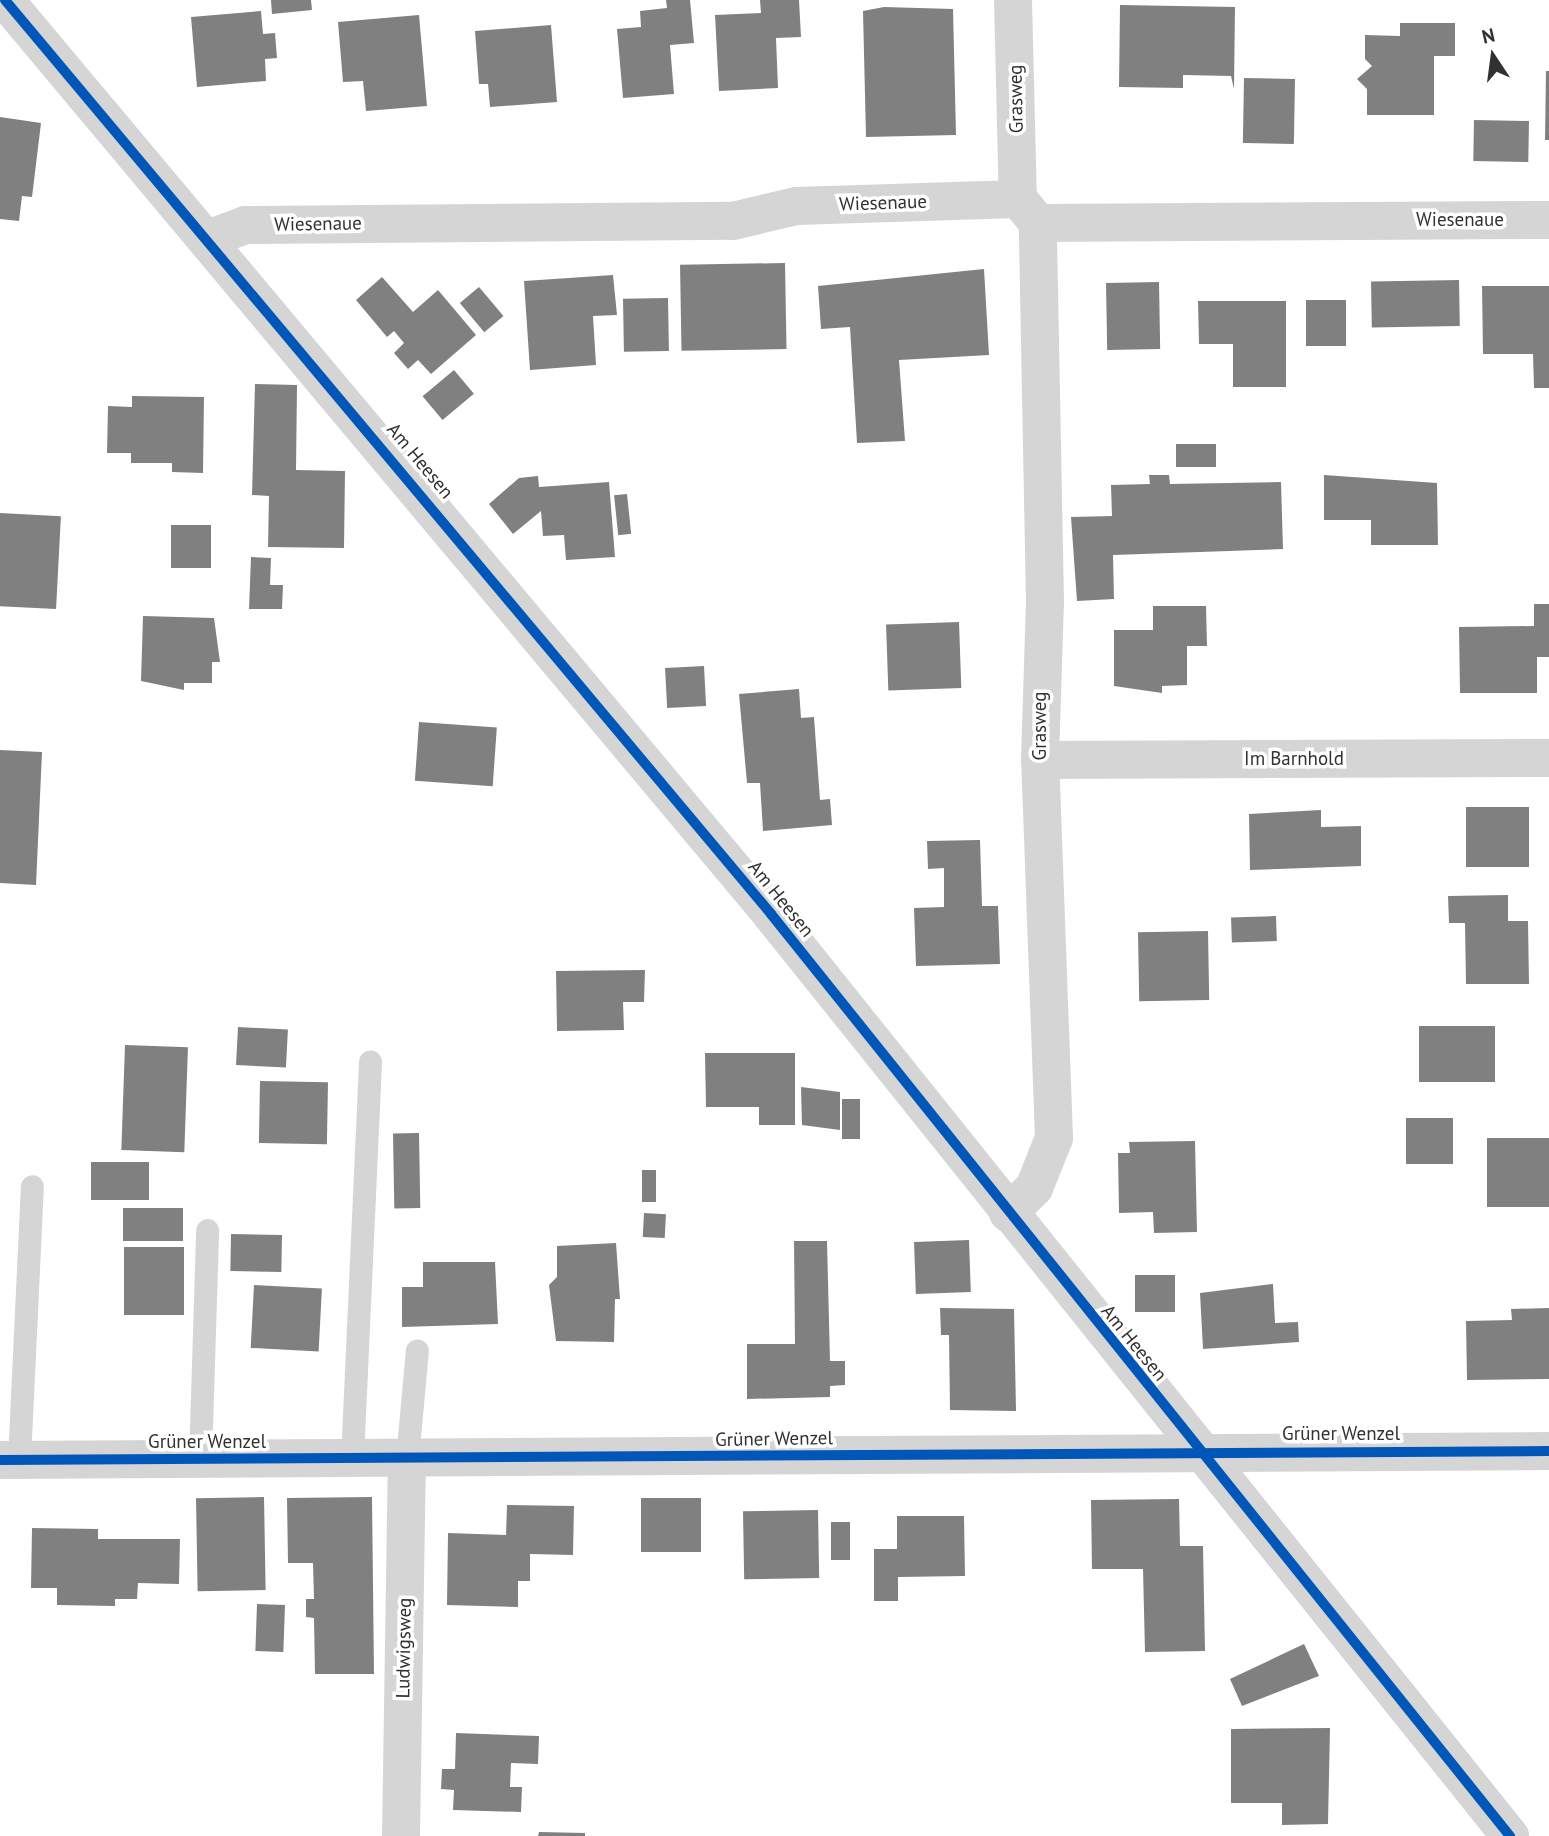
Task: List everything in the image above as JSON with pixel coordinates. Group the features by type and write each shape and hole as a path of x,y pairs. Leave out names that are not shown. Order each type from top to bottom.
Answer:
{"street":[{"name":"Am Heesen","path":"5,0 210,238 745,882 1510,1836"},
{"name":"Grasweg","path":"1008,1213 1034,1188 1054,1138 1040,760 1045,602 1028,211 1013,0"},
{"name":"Wiesenaue","path":"210,238 245,225 733,220 796,206 1549,219"},
{"name":"Im Barnhold","path":"1040,760 1549,758"},
{"name":"Grüner Wenzel","path":"10,1460 1549,1451"},
{"name":"Ludwigsweg","path":"401,1836 407,1459"}],"lane":[{"path":"352,1459 370,1061"},
{"path":"10,1460 32,1186"},
{"path":"200,1460 207,1230"},
{"path":"407,1459 417,1350"}],"building":[{"path":"271,0 311,0 312,10 272,14"},
{"path":"666,0 690,0 694,43 670,45 674,94 623,98 617,29 641,27 640,11 667,8"},
{"path":"760,0 799,0 801,37 776,38 778,88 719,91 715,15 761,13"},
{"path":"1120,5 1235,7 1234,89 1231,76 1183,75 1183,88 1119,87"},
{"path":"884,7 953,9 956,135 866,137 863,11"},
{"path":"261,11 263,34 275,33 277,58 265,59 266,81 197,87 191,17"},
{"path":"419,15 427,106 366,111 363,81 343,82 338,22"},
{"path":"1400,23 1455,23 1455,56 1434,56 1434,115 1367,115 1367,89 1357,79 1372,66 1365,59 1365,35 1400,36"},
{"path":"551,25 557,102 490,107 488,84 479,84 475,31"},
{"path":"1546,71 1549,71 1549,140 1545,140"},
{"path":"1244,78 1295,79 1294,144 1243,143"},
{"path":"0,117 41,123 32,197 22,196 19,221 0,219"},
{"path":"1474,120 1529,121 1528,162 1473,161"},
{"path":"785,263 787,349 682,351 680,265"},
{"path":"984,269 989,355 899,360 905,441 857,443 850,327 821,329 818,286"},
{"path":"613,275 617,315 593,316 596,365 530,370 524,281"},
{"path":"382,277 413,312 438,290 476,335 431,374 418,360 408,369 394,353 404,343 394,331 387,337 356,300"},
{"path":"1459,280 1460,326 1372,328 1371,282"},
{"path":"1159,282 1160,349 1107,350 1106,283"},
{"path":"1482,286 1549,286 1549,388 1534,388 1533,354 1483,354"},
{"path":"479,287 503,316 484,332 460,303"},
{"path":"668,298 669,351 624,352 623,299"},
{"path":"1306,300 1346,300 1346,346 1306,346"},
{"path":"1198,301 1286,301 1286,387 1233,387 1233,344 1199,344"},
{"path":"454,370 474,394 443,420 423,396"},
{"path":"255,384 297,385 296,470 345,471 344,548 268,547 269,496 252,495"},
{"path":"132,396 204,397 203,473 172,472 172,463 131,463 131,453 107,453 108,406 132,407"},
{"path":"1176,444 1216,444 1216,467 1176,467"},
{"path":"1149,475 1169,475 1170,484 1281,482 1283,549 1113,555 1114,599 1077,601 1071,517 1112,516 1111,485 1150,484"},
{"path":"1324,475 1437,483 1438,545 1371,545 1371,520 1324,520"},
{"path":"538,476 539,487 609,482 615,557 566,560 564,535 543,536 541,511 513,534 489,504 519,478"},
{"path":"627,494 631,534 618,535 614,495"},
{"path":"0,513 61,516 56,609 0,606"},
{"path":"171,525 211,525 211,568 171,568"},
{"path":"251,557 271,558 270,585 283,585 282,609 249,609"},
{"path":"1534,604 1549,604 1549,657 1537,657 1537,693 1460,693 1459,627 1534,626"},
{"path":"1153,606 1206,606 1207,646 1187,646 1187,685 1162,686 1162,693 1114,686 1114,630 1153,630"},
{"path":"143,616 214,618 220,662 212,662 212,683 184,683 184,690 141,681"},
{"path":"959,622 961,688 888,691 886,625"},
{"path":"704,666 706,706 667,708 665,668"},
{"path":"799,689 801,718 814,717 820,800 830,799 832,825 763,831 760,783 747,783 739,694"},
{"path":"419,722 497,727 493,786 415,781"},
{"path":"0,750 42,752 36,885 0,883"},
{"path":"1466,807 1529,807 1529,867 1466,867"},
{"path":"1321,810 1321,827 1361,826 1361,866 1250,870 1249,814"},
{"path":"980,840 982,906 998,906 1000,964 916,966 914,908 944,907 944,868 928,869 927,841"},
{"path":"1508,895 1508,921 1528,921 1529,984 1466,984 1465,923 1449,923 1448,896"},
{"path":"1276,916 1277,941 1232,943 1231,918"},
{"path":"1208,931 1209,1000 1139,1001 1138,932"},
{"path":"645,970 644,1002 623,1002 624,1030 557,1031 556,971"},
{"path":"1419,1026 1495,1026 1495,1082 1419,1082"},
{"path":"238,1027 288,1030 286,1068 236,1065"},
{"path":"125,1045 188,1047 184,1152 121,1150"},
{"path":"705,1053 795,1053 795,1125 759,1125 759,1107 706,1107"},
{"path":"260,1081 328,1082 327,1144 259,1143"},
{"path":"801,1087 840,1092 840,1130 802,1125"},
{"path":"842,1099 860,1099 860,1139 842,1139"},
{"path":"1406,1118 1453,1118 1453,1164 1406,1164"},
{"path":"393,1133 419,1133 420,1208 394,1208"},
{"path":"1487,1138 1549,1138 1549,1207 1487,1207"},
{"path":"1195,1141 1197,1232 1154,1233 1153,1212 1119,1213 1118,1153 1130,1153 1129,1142"},
{"path":"91,1162 149,1162 149,1200 91,1200"},
{"path":"642,1170 656,1170 656,1202 642,1202"},
{"path":"123,1208 183,1208 183,1241 123,1241"},
{"path":"644,1213 666,1214 665,1238 643,1237"},
{"path":"231,1234 282,1235 281,1272 230,1271"},
{"path":"969,1240 971,1292 916,1294 914,1242"},
{"path":"794,1241 827,1241 830,1361 845,1361 845,1385 830,1386 830,1397 747,1399 747,1344 795,1344"},
{"path":"616,1243 620,1299 615,1299 614,1342 556,1341 549,1285 557,1277 557,1246"},
{"path":"124,1247 184,1247 184,1315 124,1315"},
{"path":"423,1262 495,1262 498,1324 402,1327 402,1287 423,1287"},
{"path":"1135,1275 1175,1275 1175,1312 1135,1312"},
{"path":"1273,1284 1275,1323 1298,1322 1299,1342 1203,1349 1200,1293"},
{"path":"254,1285 322,1289 319,1351 251,1348"},
{"path":"940,1308 1014,1309 1016,1411 950,1410 949,1335 941,1335"},
{"path":"1549,1308 1549,1379 1467,1380 1466,1321 1512,1320 1511,1309"},
{"path":"264,1497 266,1590 198,1591 196,1498"},
{"path":"372,1497 374,1674 315,1674 314,1618 306,1617 306,1599 314,1599 313,1563 288,1563 287,1498"},
{"path":"641,1498 701,1498 701,1552 641,1552"},
{"path":"1179,1499 1180,1546 1203,1546 1205,1651 1145,1652 1143,1569 1092,1569 1091,1500"},
{"path":"507,1505 574,1506 573,1555 530,1554 530,1581 518,1581 518,1607 447,1605 448,1533 506,1535"},
{"path":"818,1510 819,1578 744,1579 743,1511"},
{"path":"897,1516 964,1516 965,1576 898,1577 898,1601 874,1601 874,1549 897,1549"},
{"path":"831,1522 850,1522 850,1560 831,1560"},
{"path":"32,1528 98,1529 98,1539 180,1539 179,1584 138,1583 137,1599 115,1599 115,1606 57,1605 57,1588 31,1588"},
{"path":"257,1604 285,1605 283,1652 255,1651"},
{"path":"1304,1644 1319,1676 1242,1706 1230,1679"},
{"path":"1330,1728 1328,1824 1282,1825 1282,1803 1231,1803 1231,1729"},
{"path":"456,1733 539,1736 538,1764 511,1763 510,1787 522,1787 521,1812 453,1810 454,1790 441,1789 442,1769 455,1769"},
{"path":"539,1832 585,1833 585,1836 538,1836"}],"cycle path":[{"path":"5,0 771,914 1510,1836"},
{"path":"0,1460 1549,1451"}]}
